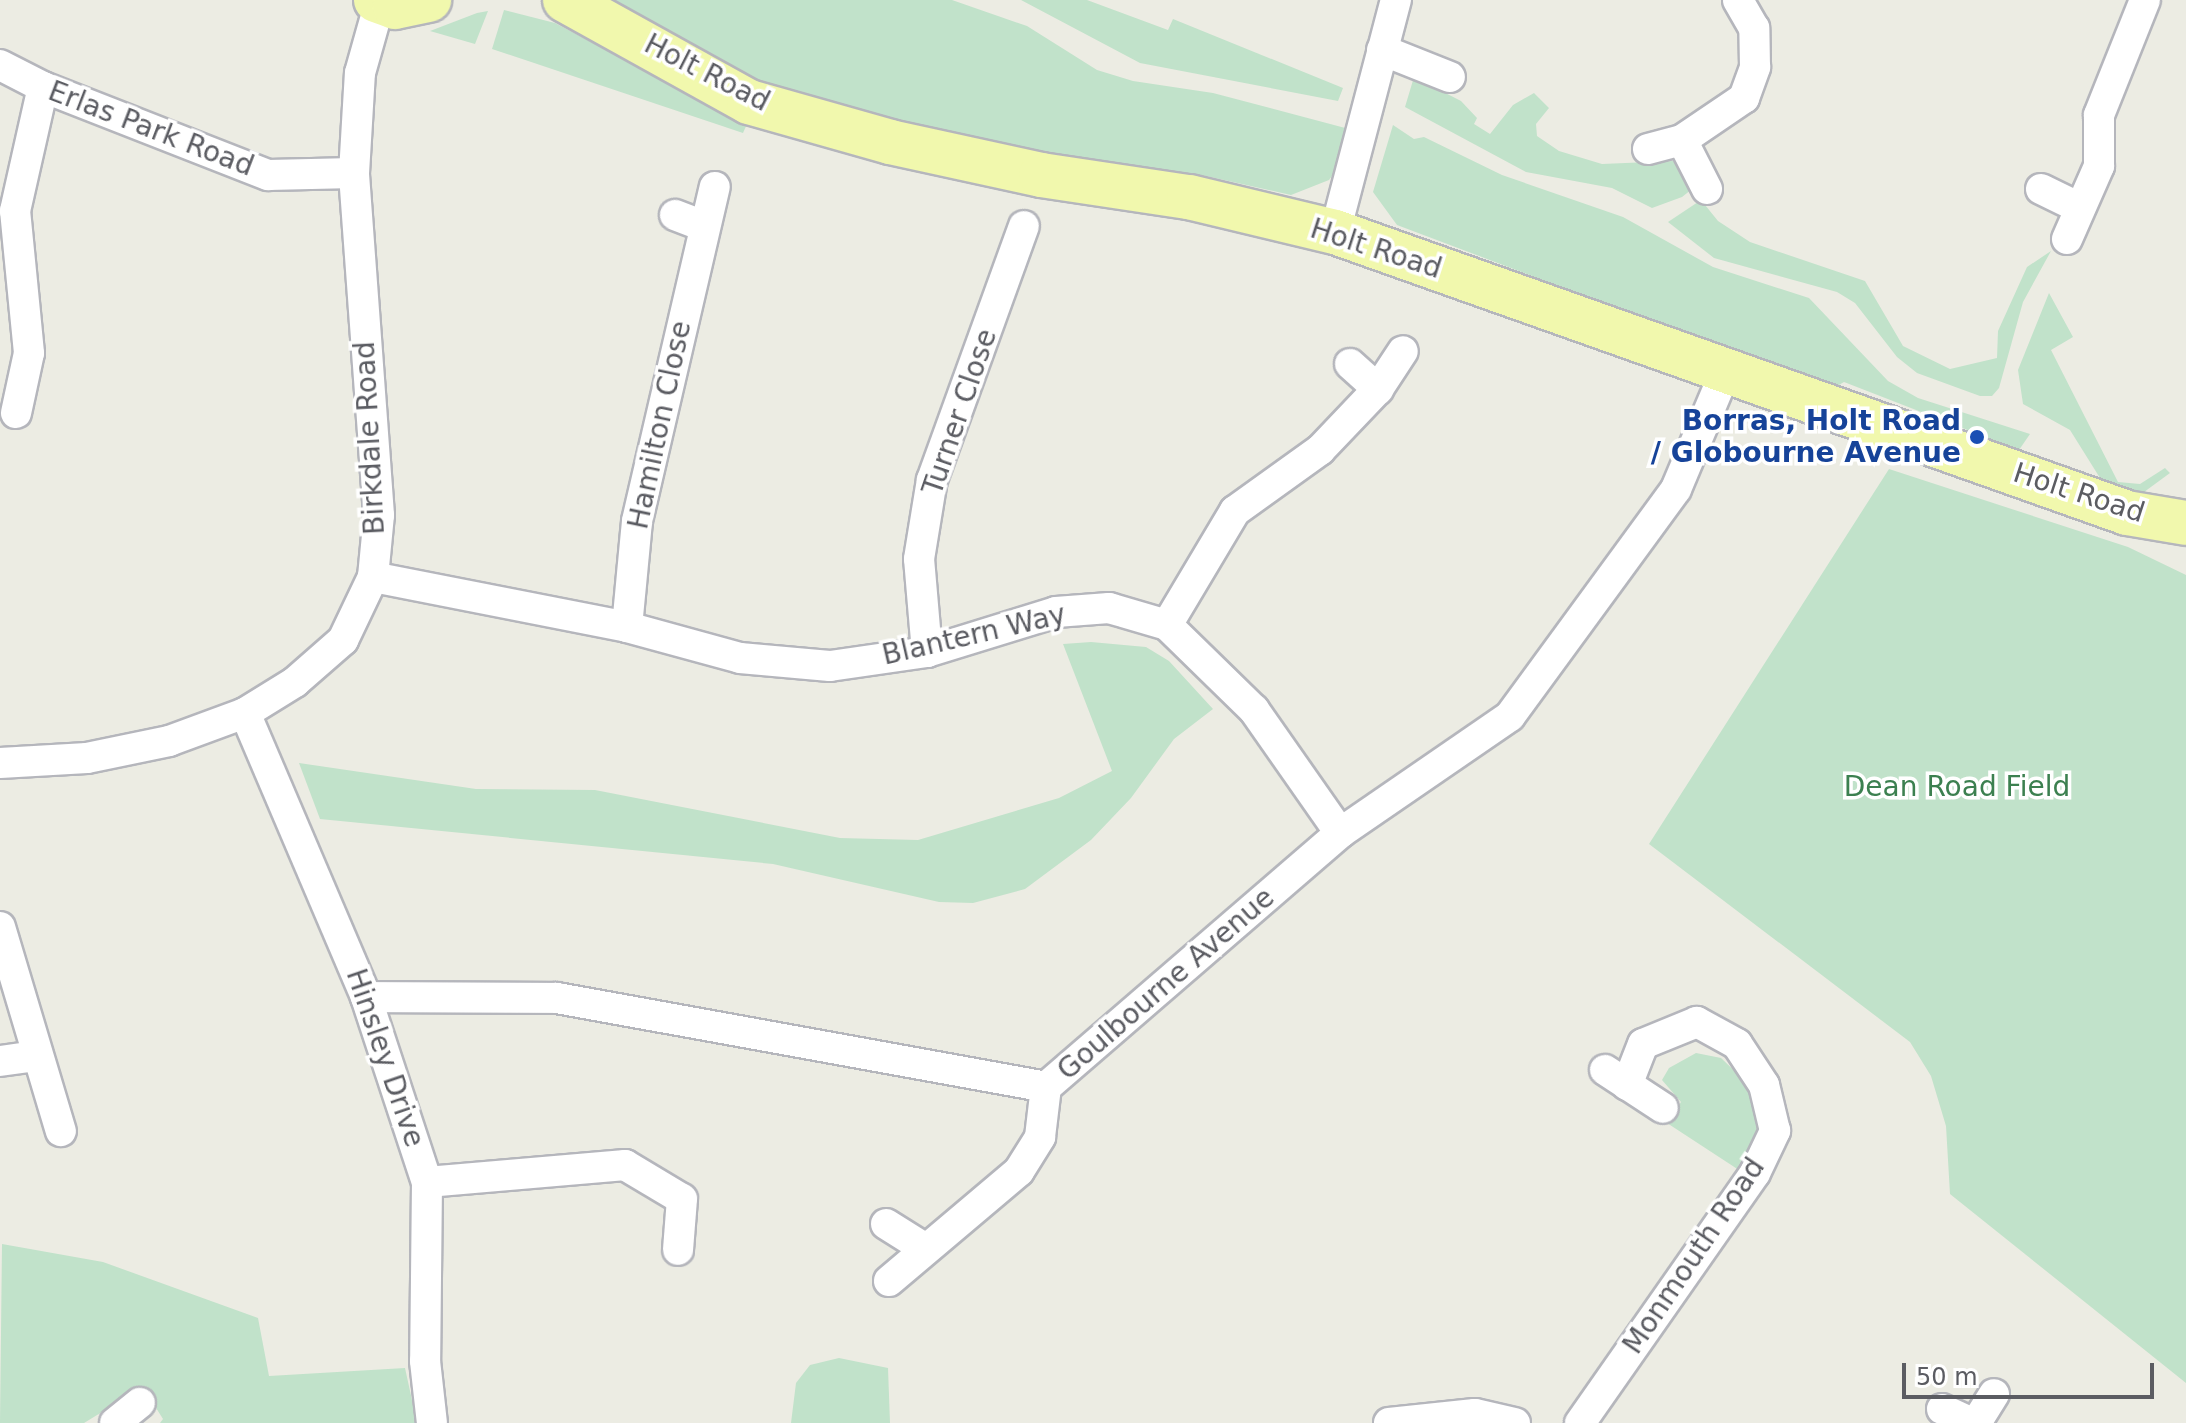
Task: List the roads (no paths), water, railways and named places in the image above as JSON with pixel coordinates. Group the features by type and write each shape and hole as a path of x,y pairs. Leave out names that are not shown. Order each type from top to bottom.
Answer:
{"main road":[{"path":"378,1 412,6 429,0"},
{"name":"Holt Road","path":"565,0 749,102 906,146 1041,175 1189,197 1335,232 2127,513 2186,523"}],"street":[{"path":"1335,232 1396,0"},
{"path":"1648,149 1682,140 1744,98 1755,67 1754,28 1738,0"},
{"path":"2067,239 2078,207 2099,166 2099,115 2145,0"},
{"name":"Birkdale Road","path":"0,763 87,758 169,741 245,713 295,682 343,640 373,577 379,515 354,173 360,73 378,1"},
{"path":"1382,50 1450,77"},
{"name":"Erlas Park Road","path":"0,65 43,87 268,175 354,173"},
{"path":"16,413 29,353 15,211 43,87"},
{"path":"1682,140 1707,189"},
{"name":"Hamilton Close","path":"627,627 637,521 689,220 715,187"},
{"path":"2041,189 2078,207"},
{"name":"Turner Close","path":"927,652 919,559 932,480 1024,226"},
{"path":"1167,625 1235,511 1320,450 1378,389 1403,351"},
{"path":"1350,364 1378,389"},
{"name":"Goulbourne Avenue","path":"366,997 557,998 1046,1087 1340,833 1510,716 1676,489 1726,370"},
{"name":"Blantern Way","path":"373,577 627,627 740,658 830,666 927,652 1056,612 1109,608 1167,625 1254,710 1340,833"},
{"name":"Hinsley Drive","path":"245,713 366,997 427,1182 425,1361 432,1423"},
{"path":"0,927 61,1131"},
{"name":"Monmouth Road","path":"1580,1423 1755,1173 1775,1131 1764,1085 1737,1044 1697,1022 1643,1044 1616,1078 1663,1108"},
{"path":"0,1061 37,1056"},
{"path":"889,1281 1019,1171 1040,1137 1046,1087"},
{"path":"427,1182 625,1165 682,1199 678,1250"},
{"path":"886,1224 926,1249"},
{"path":"1942,1409 1974,1423 1994,1394"},
{"path":"115,1423 140,1403"},
{"path":"1389,1423 1475,1414 1515,1423"}],"place":[{"name":"Borras, Holt Road / Globourne Avenue","path":"1977,437"}],"park label":[{"name":"Dean Road Field","path":"1957,787"}]}
